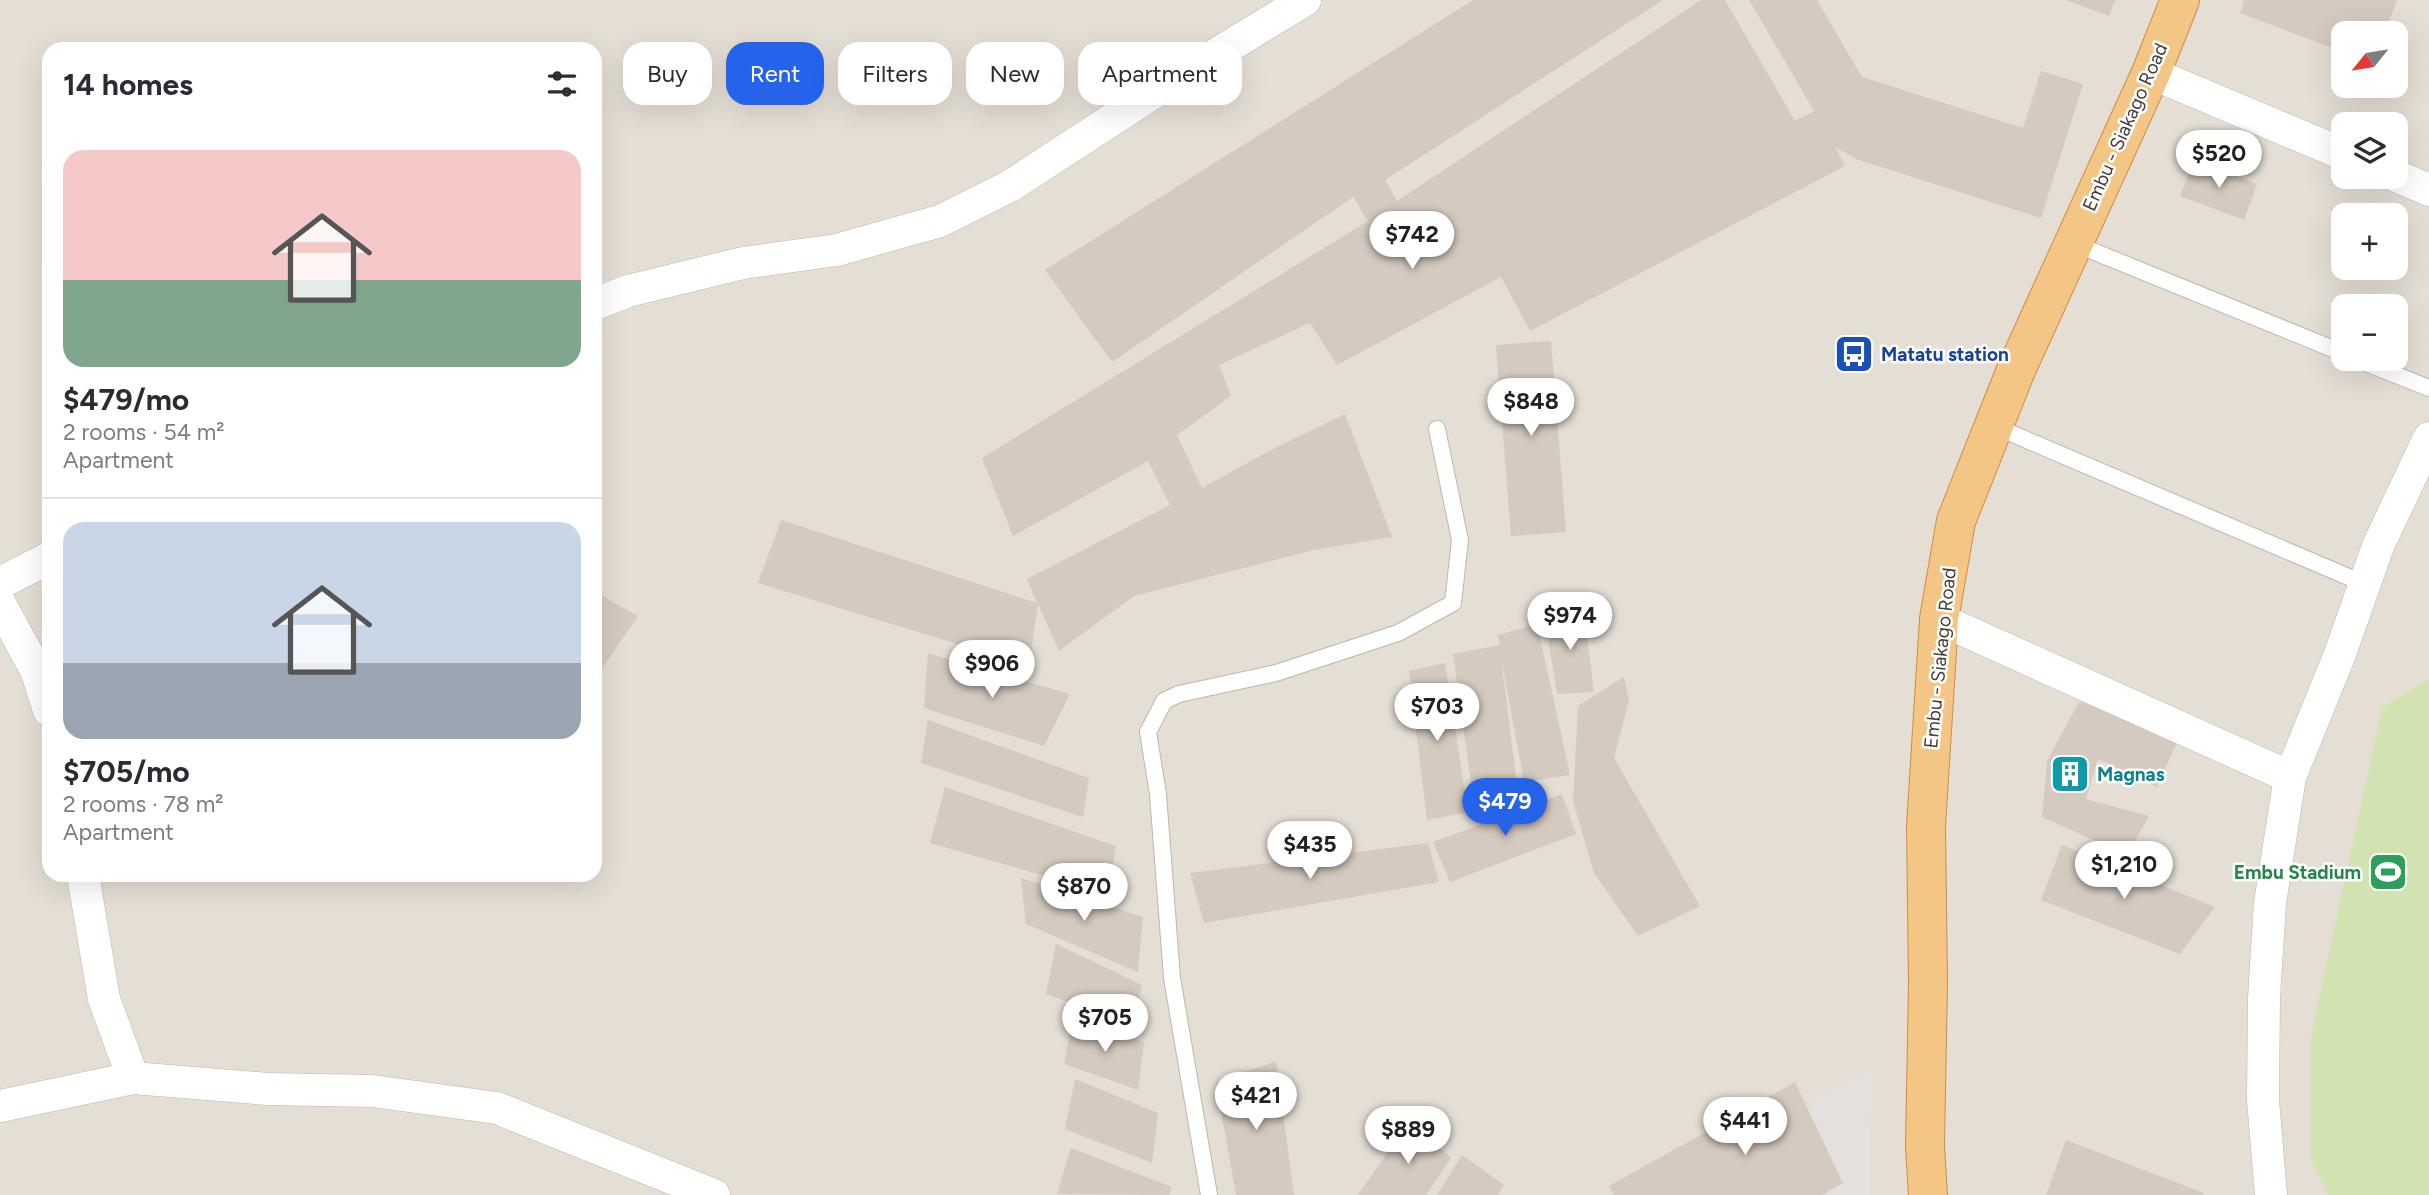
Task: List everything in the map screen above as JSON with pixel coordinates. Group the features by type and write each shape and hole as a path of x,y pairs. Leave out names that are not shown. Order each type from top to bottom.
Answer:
{"highway":[{"name":"Embu - Siakago Road","path":"1928,1195 1925,1146 1928,983 1926,826 1940,619 1955,521 2016,370 2151,73 2180,0"}],"street":[{"path":"602,301 628,291 743,263 837,250 940,221 1010,186 1159,89 1305,0"},
{"path":"2151,73 2331,149"},
{"path":"2408,181 2429,190"},
{"path":"2271,1195 2263,1100 2264,998 2270,903 2290,777 2340,654 2378,546 2429,438"},
{"path":"0,583 42,562"},
{"path":"0,604 36,670 42,688"},
{"path":"1940,619 2290,777"},
{"path":"84,882 104,999 133,1078"},
{"path":"0,1106 133,1078 268,1089 372,1091 497,1108 714,1195"}],"lane":[{"path":"2073,243 2331,348"},
{"path":"2387,371 2429,388"},
{"path":"1994,426 2365,584"},
{"path":"1209,1195 1172,978 1158,794 1148,732 1164,701 1180,694 1276,673 1398,633 1453,603 1460,540 1437,429"}],"shaded area":[{"path":"0,0 2429,0 2429,1195 0,1195"},
{"path":"1872,1070 1870,1195 1828,1195 1790,1115 1835,1087"}],"green space":[{"name":"Embu Stadium","path":"2429,679 2429,1195 2328,1195 2311,1161 2311,1036 2382,708"}],"building":[{"path":"1473,0 1663,0 1385,180 1397,201 1701,0 1725,0 1795,121 1814,111 1749,0 1817,0 1862,77 2023,128 2041,71 2083,84 2041,218 1856,159 1835,147 1845,166 1530,331 1501,277 1337,365 1310,323 1219,365 1231,396 1177,435 1202,488 1345,414 1392,537 1314,550 1134,596 1059,651 1038,604 1029,666 758,583 781,520 1037,603 1027,579 1170,505 1148,461 1013,536 982,458 1368,221 1353,197 1112,362 1045,270"},
{"path":"2066,0 2115,0 2109,16"},
{"path":"2244,0 2397,0 2389,21 2331,21 2331,47 2240,13"},
{"path":"2194,160 2257,184 2244,220 2180,196"},
{"path":"1551,341 1566,532 1511,536 1496,345"},
{"path":"602,596 638,616 602,666"},
{"path":"1544,612 1584,613 1594,692 1557,694"},
{"path":"1537,624 1570,775 1524,782 1501,657 1518,792 1474,804 1453,654 1500,645 1498,635"},
{"path":"928,653 1070,694 1044,746 924,708"},
{"path":"1445,663 1468,812 1427,820 1409,671"},
{"path":"1624,677 1629,700 1614,758 1700,906 1638,936 1594,873 1573,801 1578,706"},
{"name":"Magnas","path":"2079,702 2183,729 2157,787 2098,759 2086,799 2149,816 2127,855 2042,817 2047,761"},
{"path":"928,720 1089,778 1083,817 921,763"},
{"path":"945,787 1116,846 1108,894 930,843"},
{"path":"1562,794 1576,834 1450,882 1433,842"},
{"path":"1428,843 1439,882 1204,923 1190,873"},
{"path":"2062,845 2215,907 2180,954 2041,900"},
{"path":"1021,878 1143,917 1138,972 1026,924"},
{"path":"1056,944 1142,985 1133,1025 1046,994"},
{"path":"1072,1020 1144,1042 1138,1090 1064,1064"},
{"path":"1276,1061 1294,1195 1236,1195 1216,1082"},
{"path":"1075,1079 1158,1113 1152,1163 1065,1129"},
{"path":"1795,1082 1843,1183 1822,1195 1614,1195 1609,1186"},
{"path":"1410,1120 1451,1158 1426,1195 1358,1195"},
{"path":"2066,1140 2204,1193 2046,1195"},
{"path":"1071,1148 1172,1187 1169,1195 1057,1194"},
{"path":"1462,1155 1504,1185 1498,1195 1437,1195"}],"place":[{"name":"Matatu station","path":"1854,354"},
{"name":"Magnas","path":"2070,774"},
{"name":"Embu Stadium","path":"2388,872"}]}
